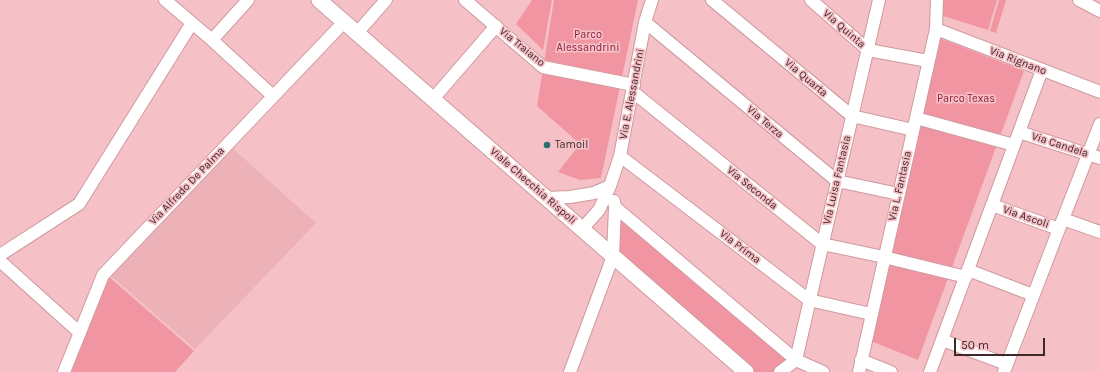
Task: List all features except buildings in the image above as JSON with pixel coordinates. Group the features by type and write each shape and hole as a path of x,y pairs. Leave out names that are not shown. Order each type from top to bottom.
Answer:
{"main road":[{"name":"Viale Checchia Rispoli","path":"319,0 746,372"}],"street":[{"path":"165,0 212,40 273,96"},
{"path":"212,40 248,0"},
{"path":"357,33 386,0"},
{"name":"Via Traiano","path":"465,0 543,67 634,89"},
{"name":"Via E. Alessandrini","path":"582,229 599,210 610,186 620,156 634,89 645,22 652,0"},
{"name":"Via Quarta","path":"712,0 852,116 913,130"},
{"name":"Via Quinta","path":"811,0 868,50 928,61"},
{"name":"Via Luisa Fantasia","path":"796,360 879,0"},
{"name":"Via L. Fantasia","path":"860,366 936,29 937,0"},
{"path":"1079,0 1100,11"},
{"name":"Via Alfredo De Palma","path":"64,372 103,275 344,22"},
{"name":"Via Terza","path":"645,22 837,181 899,194"},
{"path":"0,255 79,204 192,23"},
{"path":"433,99 496,26"},
{"name":"Via Rignano","path":"936,29 1100,92"},
{"path":"930,372 1042,70"},
{"name":"Via Seconda","path":"634,89 822,244 967,273 1033,295"},
{"path":"916,118 1014,144"},
{"path":"942,340 1005,368 1100,124"},
{"name":"Via Candela","path":"1019,132 1100,158"},
{"name":"Via Prima","path":"620,156 809,300 871,314"},
{"path":"546,198 570,197 594,193 610,186 615,207 612,256 570,372"},
{"name":"Via Ascoli","path":"992,205 1061,224 1100,232"},
{"path":"615,207 796,360 823,372"},
{"path":"0,261 80,333"},
{"path":"780,372 796,360"},
{"path":"860,366 891,372"}],"shaded area":[{"path":"231,147 316,223 195,349 109,274"}],"green space":[{"path":"532,0 552,0 543,50 516,24"},
{"name":"Parco Alessandrini","path":"554,0 638,0 601,178 580,180 558,172 580,144 537,106"},
{"path":"944,0 997,0 988,30 940,15"},
{"path":"999,0 1006,0 996,33 990,31"},
{"name":"Parco Texas","path":"934,36 1024,71 918,360 866,339"},
{"path":"619,216 791,360 776,372 750,372 616,255"},
{"path":"108,276 194,351 175,372 68,372"}],"place":[{"name":"Tamoil","path":"547,145"}]}
